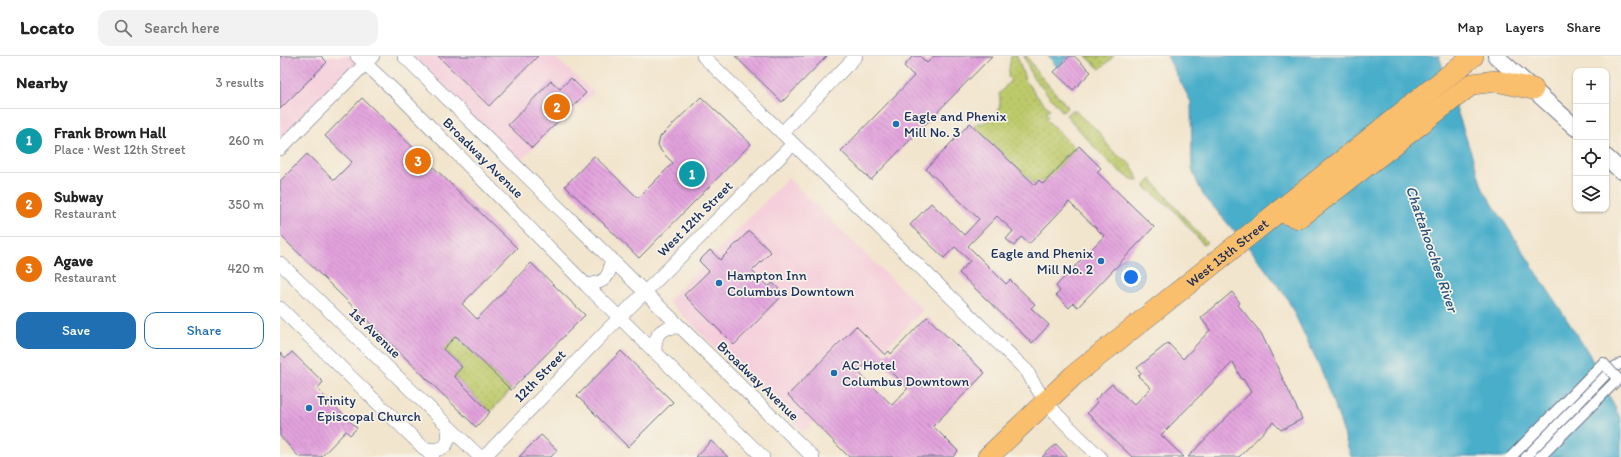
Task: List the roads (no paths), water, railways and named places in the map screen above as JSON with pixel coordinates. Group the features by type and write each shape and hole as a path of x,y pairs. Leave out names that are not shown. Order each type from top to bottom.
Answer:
{"main road":[{"name":"West 13th Street","path":"988,457 1073,376 1473,56"},
{"path":"1279,211 1298,218 1472,84 1496,81 1533,89"}],"street":[{"name":"Broadway Avenue","path":"404,56 813,457"},
{"path":"703,56 1027,371 1034,385 1062,421 1100,457"},
{"path":"782,133 856,56"},
{"path":"1496,56 1573,125"},
{"name":"Broadway Avenue","path":"365,59 410,108 586,285 763,457"},
{"path":"280,149 365,59"},
{"name":"West 12th Street","path":"619,318 793,144"},
{"path":"1609,160 1621,171"},
{"path":"586,285 598,283 606,279 611,270 611,258"},
{"name":"1st Avenue","path":"280,263 480,457"},
{"path":"280,308 429,453 442,448 448,442 450,436 447,426"},
{"name":"12th Street","path":"484,457 619,318"},
{"path":"655,352 655,340 659,332 668,327 681,327"},
{"path":"1511,457 1603,363 1618,378 1540,457"},
{"path":"1526,457 1610,370 1621,363"}],"water":[{"path":"1048,56 1070,56 1058,68"},
{"name":"Chattahoochee River","path":"1167,56 1439,56 1483,189 1589,354 1621,420 1621,457 1351,457 1339,418 1322,372 1287,298 1254,254 1204,196 1197,182 1192,168 1191,102"}],"place":[{"name":"Subway","path":"557,107"},
{"name":"Eagle and Phenix Mill No. 3","path":"896,124"},
{"name":"Agave","path":"418,161"},
{"name":"Frank Brown Hall","path":"692,174"},
{"name":"Eagle and Phenix Mill No. 2","path":"1101,261"},
{"name":"Hampton Inn Columbus Downtown","path":"719,283"},
{"name":"AC Hotel Columbus Downtown","path":"834,373"},
{"name":"Trinity Episcopal Church","path":"309,408"}]}
